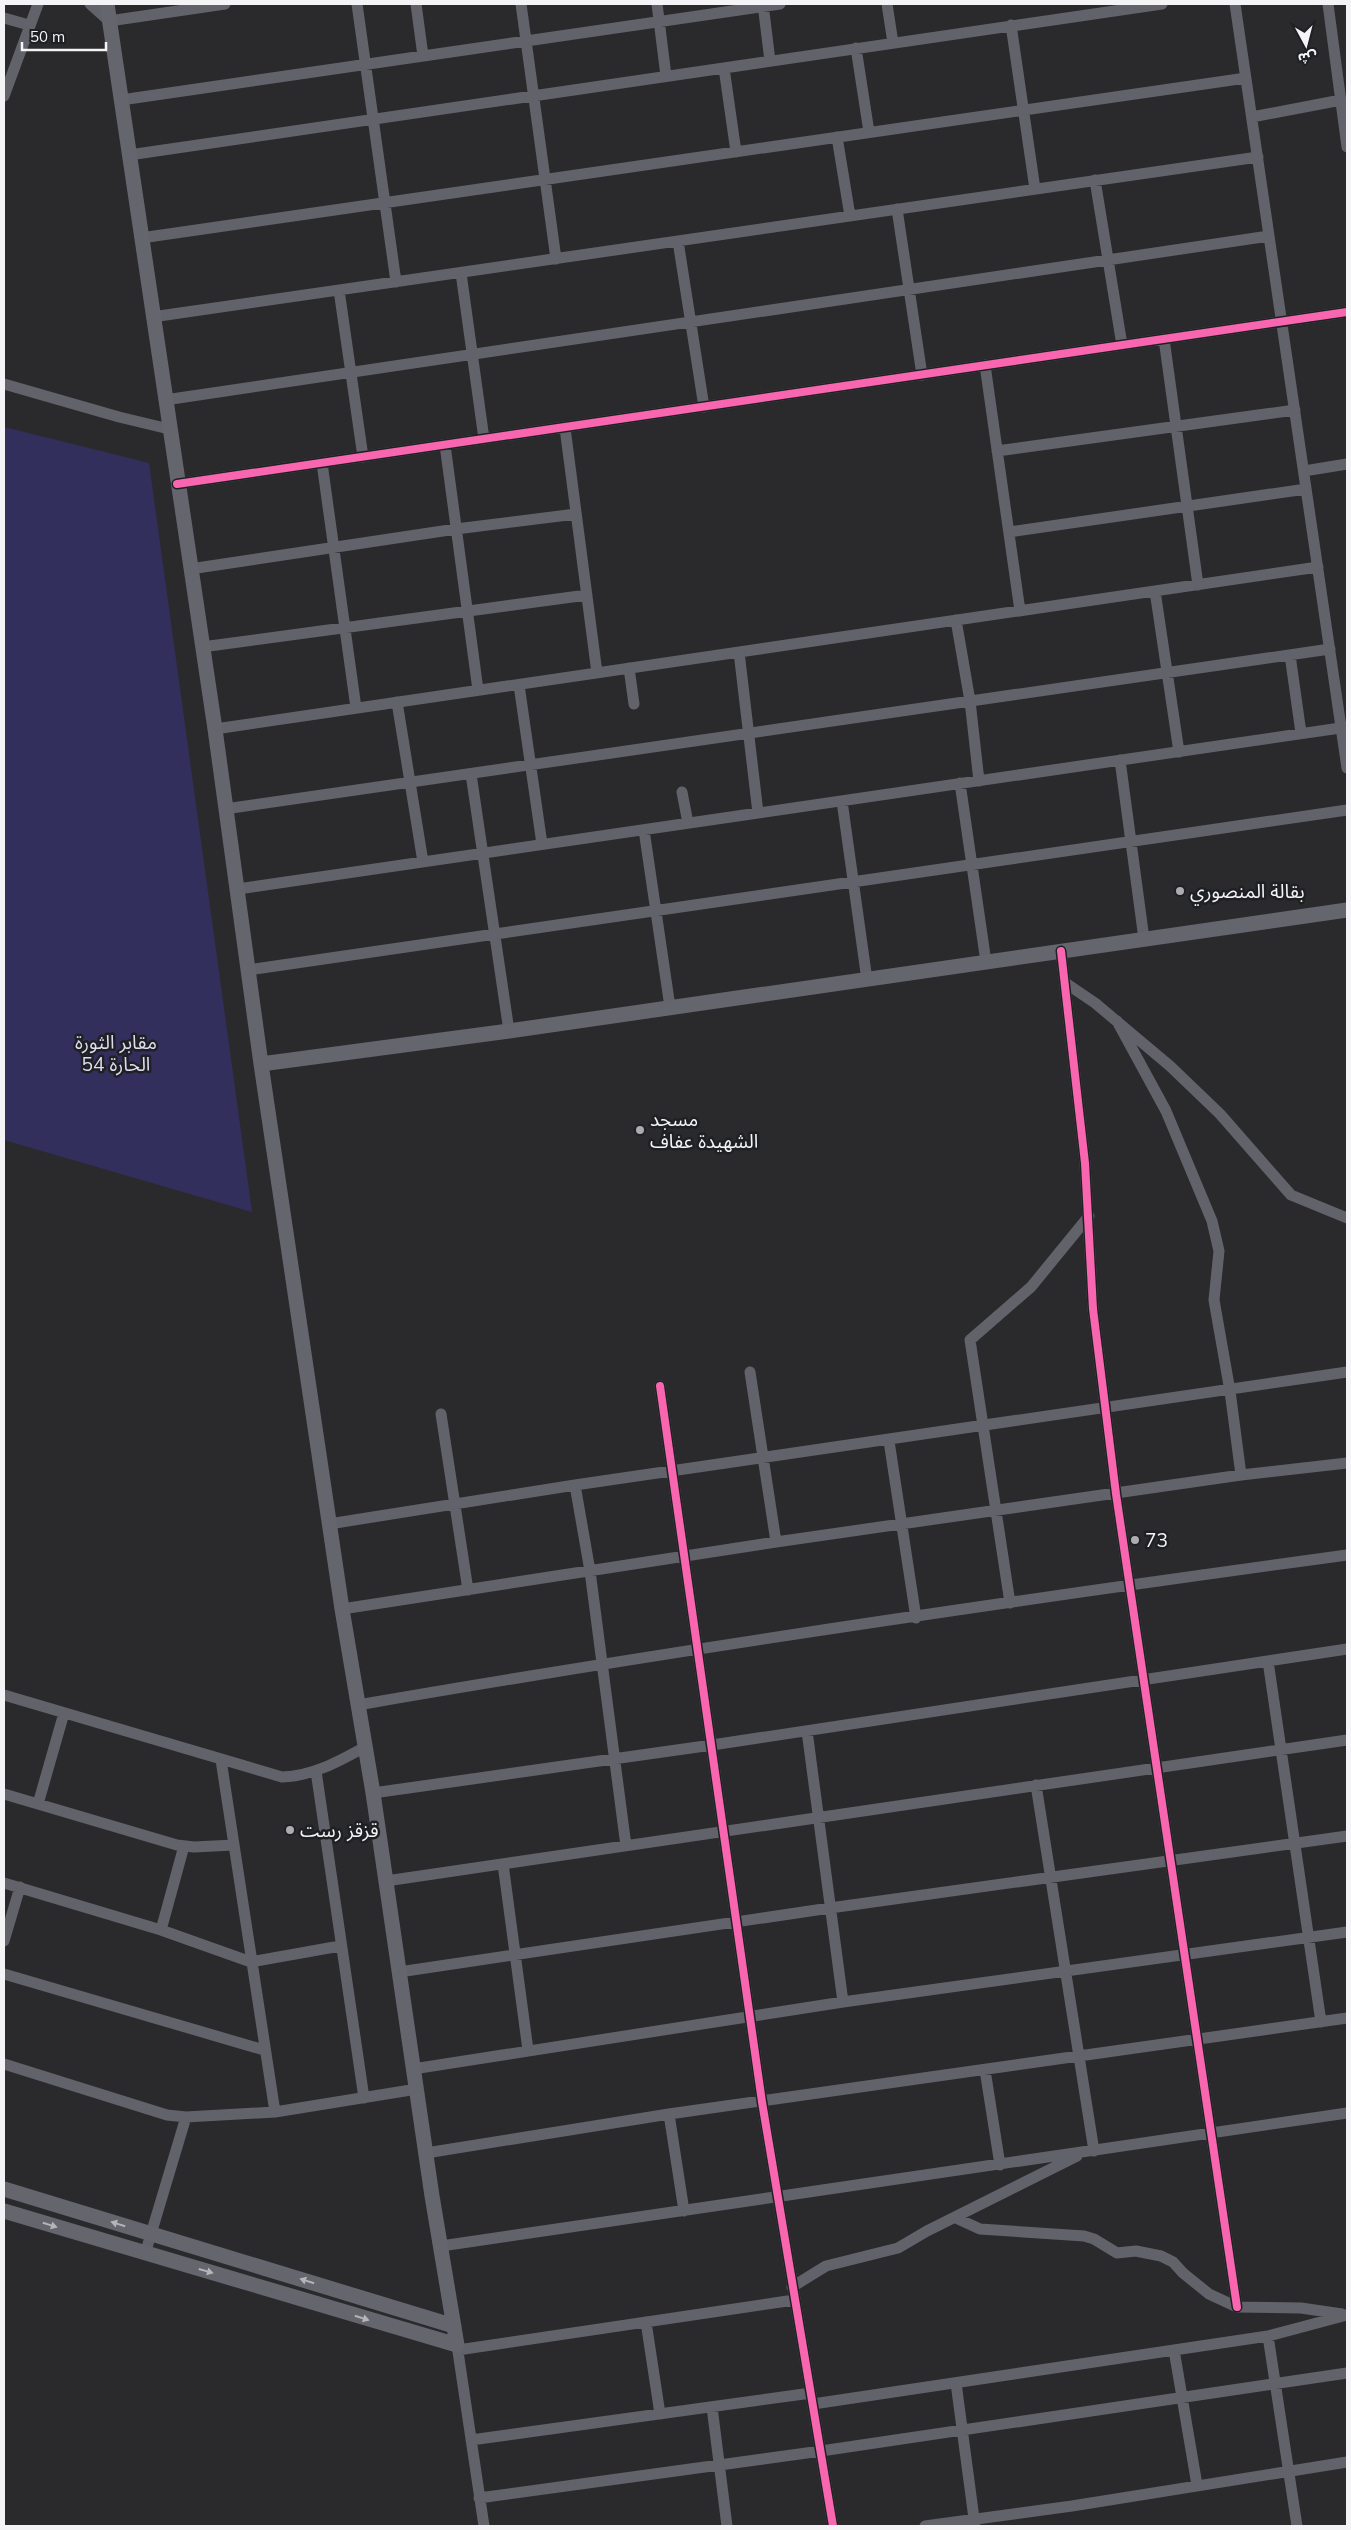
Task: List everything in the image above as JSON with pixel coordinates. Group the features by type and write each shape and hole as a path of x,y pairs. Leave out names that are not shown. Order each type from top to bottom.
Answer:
{"main road":[{"path":"4,2211 457,2348 413,2069 373,1793 329,1524 261,1064 215,729 152,317 107,4"},
{"path":"261,1064 509,1031 1347,910"},
{"path":"4,2189 454,2326"}],"street":[{"path":"6,101 29,25 38,4"},
{"path":"90,4 109,21 225,4"},
{"path":"358,4 396,282"},
{"path":"416,4 423,56"},
{"path":"521,4 532,96 556,259"},
{"path":"657,4 666,76"},
{"path":"121,100 780,4"},
{"path":"887,4 893,43"},
{"path":"129,155 1012,25 1078,10 1162,4"},
{"path":"1235,4 1330,649 1341,688 1347,768"},
{"path":"1328,4 1347,147"},
{"path":"763,5 770,61"},
{"path":"4,18 29,25"},
{"path":"1012,25 1035,189"},
{"path":"856,48 869,132"},
{"path":"724,68 736,152"},
{"path":"141,238 1246,78"},
{"path":"1252,117 1341,100"},
{"path":"837,137 850,216"},
{"path":"152,317 1258,157"},
{"path":"1095,180 1122,345"},
{"path":"897,209 922,375"},
{"path":"165,400 1269,236"},
{"path":"678,241 704,407"},
{"path":"461,273 484,439"},
{"path":"338,290 363,457"},
{"path":"177,484 1347,312"},
{"path":"1164,339 1198,585"},
{"path":"985,365 1020,611"},
{"path":"4,384 119,418 169,429"},
{"path":"997,451 1295,410"},
{"path":"565,428 597,673"},
{"path":"446,445 478,690"},
{"path":"322,463 356,708"},
{"path":"1304,470 1347,464"},
{"path":"1009,532 1306,489"},
{"path":"190,569 456,529 576,514"},
{"path":"215,729 1318,567"},
{"path":"1155,591 1179,752"},
{"path":"202,647 588,595"},
{"path":"956,620 970,701 979,780"},
{"path":"225,809 1330,649"},
{"path":"739,652 758,813"},
{"path":"1290,654 1301,734"},
{"path":"629,668 634,704"},
{"path":"519,684 542,844"},
{"path":"397,702 423,862"},
{"path":"238,888 1344,727"},
{"path":"1120,760 1144,940"},
{"path":"471,774 509,1031"},
{"path":"960,783 986,962"},
{"path":"682,792 688,823"},
{"path":"842,800 867,980"},
{"path":"248,970 1347,810"},
{"path":"644,830 670,1007"},
{"path":"1061,951 1066,984 1089,1216 1094,1310 1116,1494 1237,2307"},
{"path":"1066,984 1117,1021 1170,1066 1220,1114 1291,1195 1347,1218"},
{"path":"1117,1021 1166,1111 1212,1221 1218,1251 1214,1300 1230,1391 1241,1476"},
{"path":"1010,1603 970,1340 1031,1287 1089,1216"},
{"path":"750,1372 776,1542"},
{"path":"329,1524 454,1506 575,1485 889,1441 1105,1406 1230,1391 1347,1372"},
{"path":"660,1386 749,2017 777,2197 833,2526"},
{"path":"441,1414 468,1590"},
{"path":"889,1441 916,1618"},
{"path":"342,1609 685,1558 776,1542 1241,1476 1347,1463"},
{"path":"575,1485 590,1571 616,1758 626,1846"},
{"path":"358,1705 697,1648 916,1618 1130,1584 1347,1555"},
{"path":"373,1793 807,1731 1347,1649"},
{"path":"1268,1661 1321,2022"},
{"path":"4,1695 282,1777 300,1776 316,1771 365,1747"},
{"path":"38,1804 64,1713"},
{"path":"807,1731 844,2002"},
{"path":"386,1881 1347,1740"},
{"path":"220,1760 275,2112"},
{"path":"316,1771 340,1946 364,2098"},
{"path":"1036,1785 1078,2057 1090,2151"},
{"path":"4,1794 184,1846 234,1845"},
{"path":"399,1972 1170,1859 1347,1836"},
{"path":"161,1930 184,1846"},
{"path":"503,1864 528,2050"},
{"path":"4,1883 161,1930 251,1962 340,1946"},
{"path":"4,1942 20,1887"},
{"path":"413,2069 844,2002 1347,1932"},
{"path":"4,1974 264,2050"},
{"path":"426,2153 670,2114 1347,2018"},
{"path":"4,2064 167,2115 186,2117 275,2112 417,2089"},
{"path":"985,2070 1000,2165"},
{"path":"441,2246 1347,2113"},
{"path":"670,2114 684,2211"},
{"path":"145,2254 186,2117"},
{"path":"792,2287 826,2266 898,2248 927,2231 1090,2151"},
{"path":"956,2218 980,2229 1084,2236 1094,2239 1117,2253 1136,2251 1161,2256 1173,2262 1183,2274 1209,2294 1237,2307 1301,2308 1347,2315"},
{"path":"484,2526 457,2348 794,2300"},
{"path":"471,2440 712,2407 812,2399 956,2383 1268,2336 1347,2315"},
{"path":"646,2322 660,2414"},
{"path":"1268,2336 1297,2526"},
{"path":"1174,2350 1197,2485"},
{"path":"480,2498 1183,2399 1347,2373"},
{"path":"956,2383 975,2523"},
{"path":"712,2407 727,2526"},
{"path":"924,2526 975,2523 1197,2485 1347,2462"}],"green space":[{"name":"مقابر الثورة الحارة 54","path":"4,427 149,463 252,1212 4,1140"}],"cycle path":[{"path":"177,484 1347,312"},
{"path":"1061,951 1085,1163 1093,1309 1116,1494 1237,2307"},
{"path":"660,1386 762,2102 833,2526"}],"place":[{"name":"بقالة المنصوري","path":"1180,891"},
{"name":"مسجد الشهيدة عفاف","path":"640,1130"},
{"name":"73","path":"1135,1540"},
{"name":"قزقز رست","path":"290,1830"}]}
